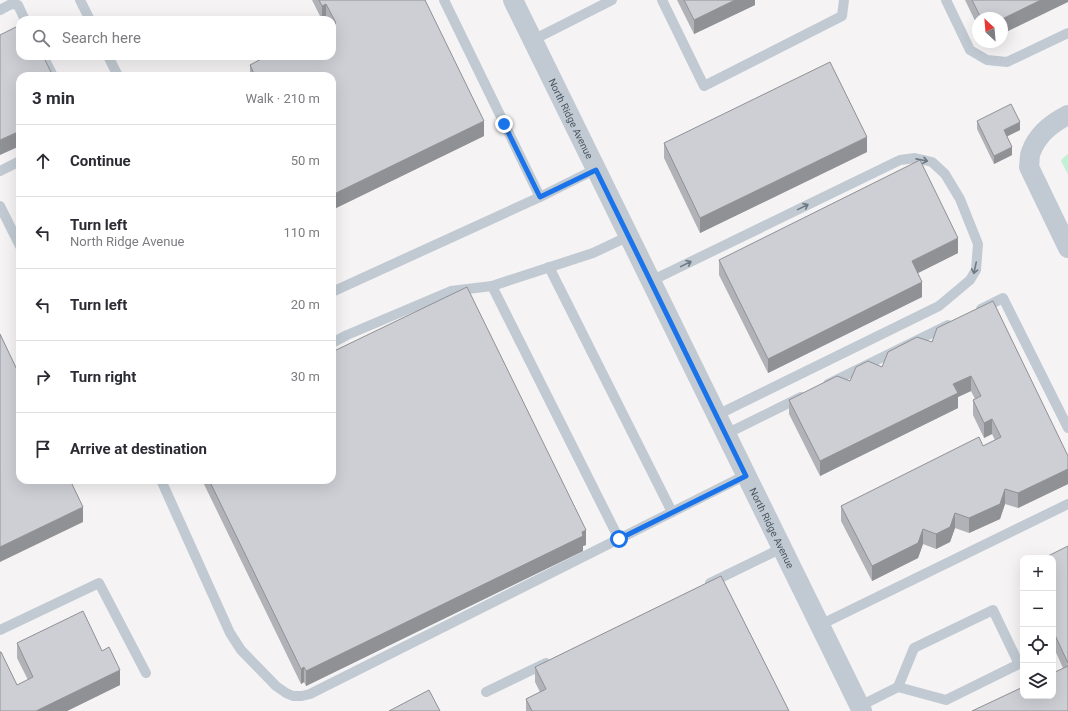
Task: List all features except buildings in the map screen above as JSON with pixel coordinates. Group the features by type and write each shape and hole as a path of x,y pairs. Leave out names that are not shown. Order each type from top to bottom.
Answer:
{"street":[{"name":"North Ridge Avenue","path":"513,0 861,709"},
{"path":"1068,115 1042,133 1030,153 1029,167 1068,248"}],"lane":[{"path":"80,0 88,16"},
{"path":"444,0 540,197"},
{"path":"533,40 611,0"},
{"path":"662,0 704,86 842,16 844,0"},
{"path":"946,0 970,50 988,60 1007,62 1068,33"},
{"path":"0,10 11,4 18,5 23,16"},
{"path":"45,60 51,72"},
{"path":"110,60 116,72"},
{"path":"651,281 900,160 915,158 932,162 945,174 960,199 978,244 976,270 970,280 939,306 717,415"},
{"path":"0,171 16,163"},
{"path":"336,290 596,170"},
{"path":"0,206 16,238"},
{"path":"336,341 451,291 492,286 593,253 629,236"},
{"path":"550,267 672,512"},
{"path":"492,286 619,539"},
{"path":"974,312 1003,298 1068,428"},
{"path":"726,434 953,322"},
{"path":"163,484 230,632 241,650 276,686 293,696 302,696 310,694 746,476"},
{"path":"820,625 1068,504"},
{"path":"704,586 782,548"},
{"path":"0,630 99,583 146,673"},
{"path":"861,709 898,686 914,648 993,610 1019,664 946,700 898,686"},
{"path":"486,692 556,658"}],"green space":[{"path":"1068,154 1068,174 1061,161"}],"route":[{"path":"504,124 540,197 596,170 746,476 619,539"}]}
